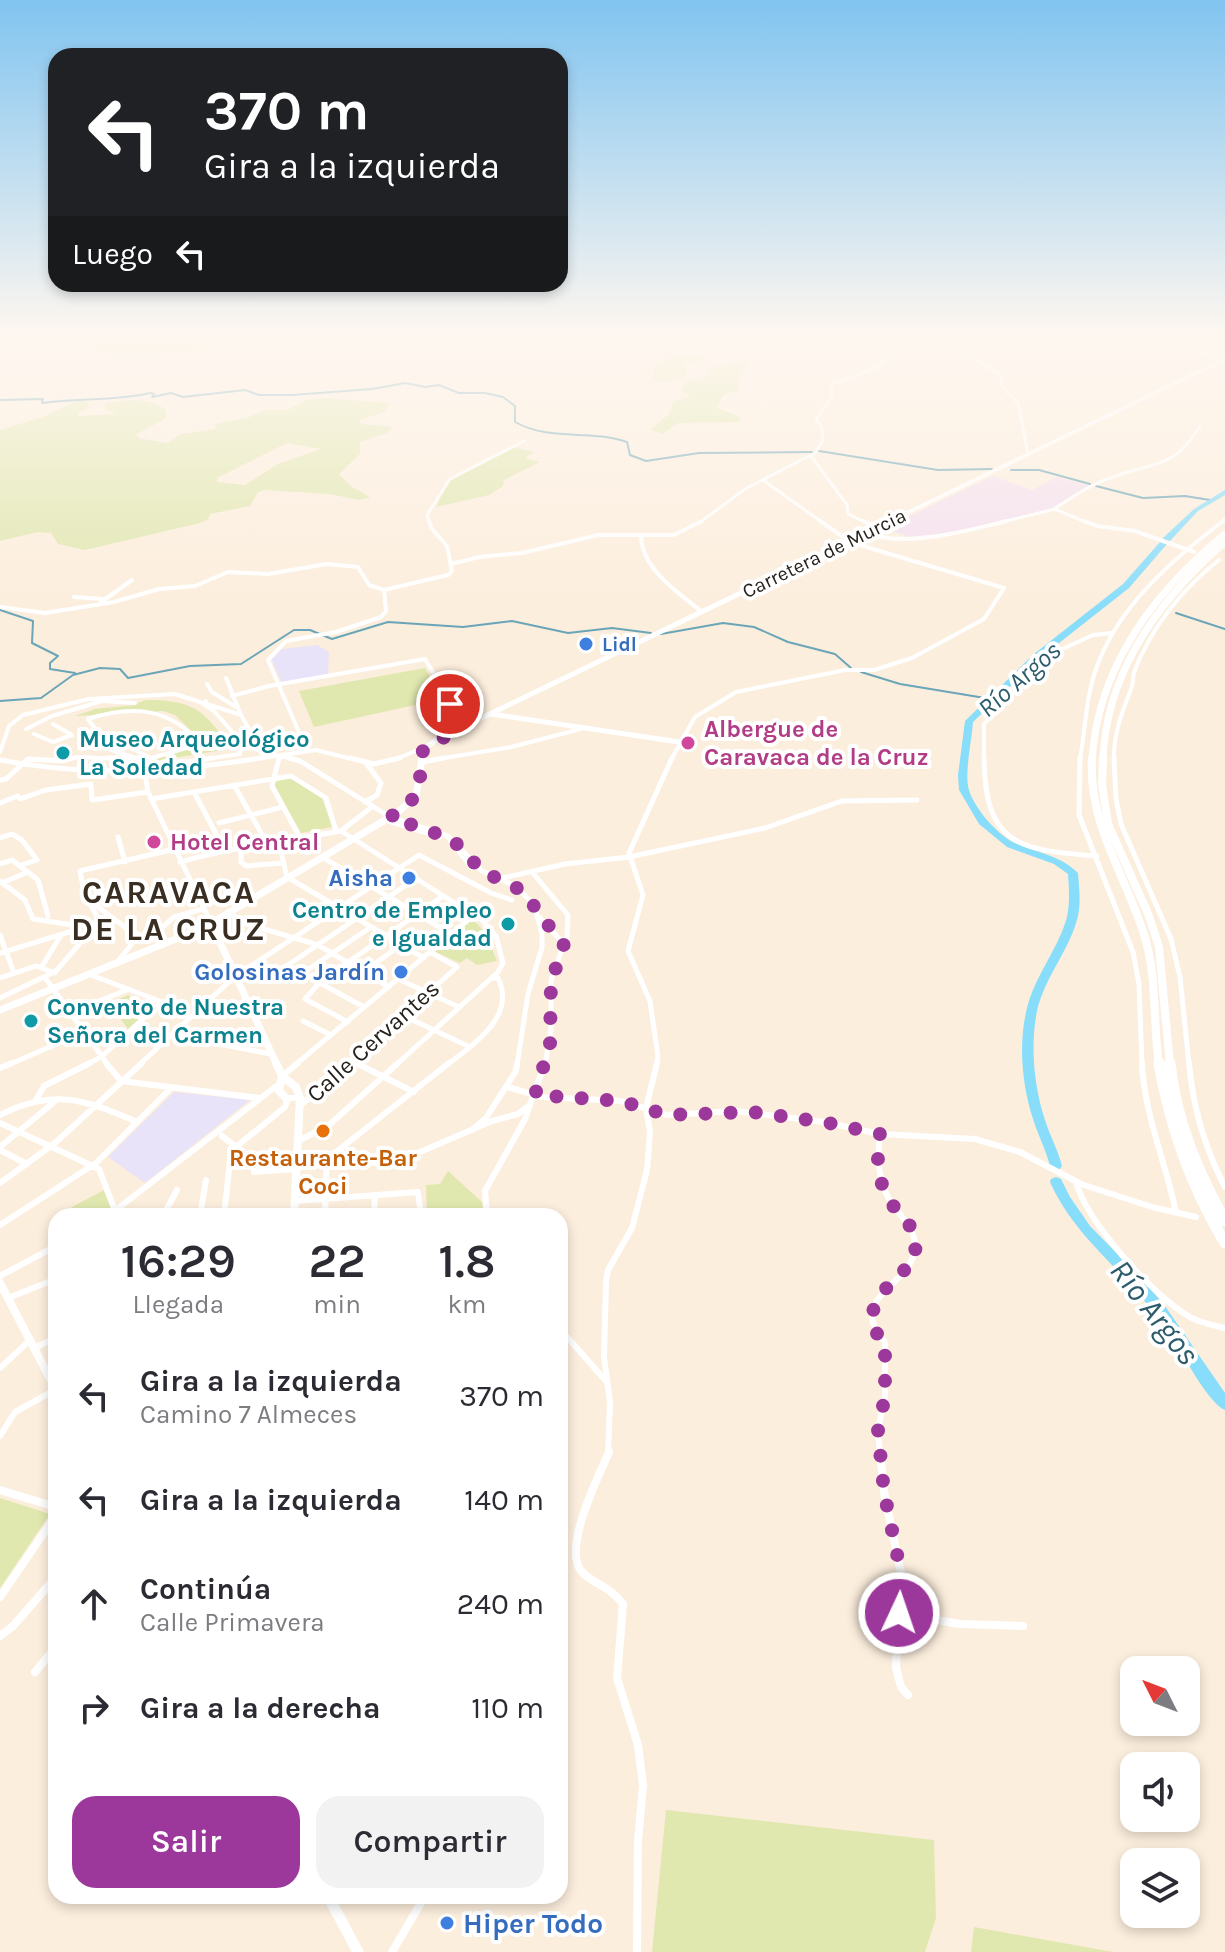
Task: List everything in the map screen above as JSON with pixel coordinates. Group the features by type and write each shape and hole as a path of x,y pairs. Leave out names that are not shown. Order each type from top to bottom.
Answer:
{"highway":[{"path":"1225,534 1166,587 1124,649 1102,707 1094,743 1092,785 1097,818 1144,931 1150,955 1161,1085 1177,1148 1192,1184 1225,1243"},
{"path":"1225,542 1170,594 1131,651 1110,715 1102,784 1109,825 1126,873 1157,937 1165,980 1174,1095 1194,1160 1225,1221"}],"main road":[{"name":"Carretera de Murcia","path":"424,752 448,735 490,714 1083,427"},
{"path":"490,714 679,742"},
{"path":"0,1010 193,933 387,819 414,801 424,752"},
{"path":"211,923 271,1054 279,1094 286,1098 298,1098"},
{"path":"278,1084 298,1098"},
{"path":"286,1098 298,1098"},
{"path":"295,1208 298,1098"},
{"path":"0,1283 48,1375"},
{"path":"332,1904 358,1952"}],"street":[{"path":"451,564 526,552 598,535 686,531 728,504 742,491 811,456 823,441 821,427"},
{"path":"1023,427 1028,454"},
{"path":"865,533 908,537 959,532 1053,509 1104,480 1170,463 1190,445 1199,427"},
{"path":"0,607 45,613 98,606 159,589 198,585 224,573 268,574 327,564 358,567 369,585 384,590 448,575 452,573 447,546 432,529 427,515 450,479 524,441"},
{"path":"811,456 847,505 848,514 877,527"},
{"path":"637,1952 638,1841 643,1785 638,1745 617,1678 623,1604 610,1588 582,1572 576,1559 585,1505 609,1453 606,1281 608,1270 632,1228 647,1170 650,1132 646,1108 658,1042 650,1001 630,961 629,941 643,895 629,857 632,844 692,719 740,691 796,677 853,669 874,670 912,658 985,618 1004,588 851,542 763,480"},
{"path":"1053,509 1097,526 1135,531 1194,552"},
{"path":"1176,1213 1172,1187 1143,1089 1139,984 1133,952 1079,815 1080,761 1095,670 1112,633 1163,569 1225,519"},
{"path":"641,535 642,552 660,574 702,612"},
{"path":"1212,558 1222,560"},
{"path":"1222,560 1192,581 1150,637 1132,676 1133,687 1123,702 1114,751 1116,799 1121,824 1171,939 1180,977 1184,1044 1193,1105 1210,1158 1225,1187"},
{"path":"98,606 132,580"},
{"path":"92,598 121,587"},
{"path":"307,751 267,662 279,645 336,632 381,617 386,611 384,590"},
{"path":"74,597 104,600"},
{"path":"1097,856 1028,846 1000,831 991,820 985,802 981,731 987,719 1056,651 1082,637 1112,633"},
{"path":"232,696 426,659 451,702 436,709 448,735"},
{"path":"226,678 237,707 264,755"},
{"path":"207,684 212,692 237,707"},
{"path":"0,752 11,724 31,712 109,697 173,694 206,701 241,715"},
{"path":"26,729 52,716 109,697"},
{"path":"103,701 135,703"},
{"path":"206,701 203,704 214,711 242,743 264,755"},
{"path":"2,780 28,759 141,759 149,757 200,744 183,722 159,711 116,713 88,719 97,731 149,757"},
{"path":"34,734 45,741 59,743 72,735 53,724"},
{"path":"556,724 565,729 556,735"},
{"path":"280,756 328,750 365,763 391,761 412,753 511,747 590,729"},
{"path":"0,732 7,732"},
{"path":"149,768 240,754 239,745 242,743"},
{"path":"111,750 129,758"},
{"path":"412,753 424,752"},
{"path":"0,760 21,765 145,774 199,769 264,755 280,756 300,761 387,819 444,837 482,871 521,890 538,915 542,947 528,994 516,1071 489,1114 472,1130"},
{"path":"280,756 274,781 283,807 302,838 307,853"},
{"path":"365,763 381,783 377,795 365,802"},
{"path":"145,774 151,799 211,923"},
{"path":"151,799 294,777 326,798 339,831 486,923 502,951 503,963 491,979 328,1126 297,1142"},
{"path":"0,803 46,790 91,784 92,800 148,792"},
{"path":"234,785 268,845"},
{"path":"194,792 224,849"},
{"path":"497,879 565,864 629,857 784,824 842,801 917,800"},
{"path":"219,823 283,807"},
{"path":"180,862 224,849 268,845 339,831 372,807"},
{"path":"0,838 12,834 26,845 37,860 22,865"},
{"path":"118,837 125,862"},
{"path":"444,837 472,868"},
{"path":"279,843 287,877 424,958"},
{"path":"241,848 242,863 246,866 284,863"},
{"path":"0,998 46,979 63,967 81,942 99,933 97,916 85,897 80,871 106,869 175,849"},
{"path":"0,1183 51,1146 235,976 398,867 424,855 491,893 512,900"},
{"path":"322,857 451,934"},
{"path":"0,864 12,860 22,865 40,883 48,916"},
{"path":"2,882 28,872"},
{"path":"532,872 568,915 567,938 563,940"},
{"path":"371,927 291,981 276,973 415,879"},
{"path":"2,882 25,900 33,919 40,923 66,923 76,930 81,942"},
{"path":"348,1022 305,999 320,983 443,896"},
{"path":"85,897 124,927 166,945"},
{"path":"159,930 172,918 204,912 224,914 318,945 389,987"},
{"path":"123,1208 278,1084 331,1035 474,915"},
{"path":"486,1208 485,1191 537,1098 550,1044 551,980 564,948 563,940 538,915"},
{"path":"3,952 76,930"},
{"path":"193,933 208,930 216,935"},
{"path":"0,935 3,952 14,973"},
{"path":"41,968 61,935"},
{"path":"118,964 133,938 140,935"},
{"path":"363,972 401,945"},
{"name":"Calle Cervantes","path":"298,1098 313,1094 458,966 430,952"},
{"path":"230,965 238,970 247,968"},
{"path":"0,978 36,966 55,973"},
{"path":"102,979 100,974 108,968"},
{"path":"91,975 175,1007"},
{"path":"325,1208 329,1156 491,1029 499,1015 502,983 498,978 491,979"},
{"path":"46,979 82,1033 121,1081 259,1098"},
{"path":"398,979 460,1007"},
{"path":"320,983 364,1008"},
{"path":"223,986 233,984 240,988"},
{"path":"69,1013 129,989"},
{"path":"36,1100 44,1086 101,1057 162,1002"},
{"path":"402,1015 470,1047"},
{"path":"303,1021 331,1035"},
{"path":"0,1068 82,1033"},
{"path":"171,1035 271,1054"},
{"path":"351,1060 414,1092"},
{"path":"508,1087 537,1098 621,1101 667,1115 752,1112 880,1134 985,1141 1020,1152 1076,1182 1196,1217"},
{"path":"0,1225 92,1165 171,1088"},
{"path":"224,1208 225,1182 235,1146 285,1107 286,1098"},
{"path":"297,1157 329,1156 390,1165 496,1119 513,1115 537,1098"},
{"path":"0,1115 36,1100 97,1104 137,1122"},
{"path":"27,1164 0,1149 55,1101"},
{"path":"489,1114 491,1119 496,1119"},
{"path":"513,1115 525,1119"},
{"path":"0,1123 101,1171 114,1208"},
{"path":"880,1134 878,1157 884,1189 893,1206 912,1226 915,1241 913,1262 885,1288 873,1321 874,1331 885,1342 885,1396 878,1430 884,1492 901,1573 896,1667 901,1687 908,1695"},
{"path":"222,1136 235,1146"},
{"path":"253,1155 254,1172 296,1169"},
{"path":"201,1208 206,1180"},
{"path":"1076,1182 1084,1207 1130,1262 1189,1317 1225,1328"},
{"path":"167,1208 177,1190"},
{"path":"295,1201 419,1192 420,1208"},
{"path":"374,1208 375,1195"},
{"path":"0,1276 48,1250"},
{"path":"8,1298 48,1282"},
{"path":"568,1334 573,1337 588,1364 606,1381"},
{"path":"0,1368 32,1344 48,1340"},
{"path":"0,1436 15,1412 48,1394"},
{"path":"0,1490 48,1505"},
{"path":"0,1597 48,1527"},
{"path":"0,1636 13,1626 48,1586"},
{"path":"899,1613 959,1624 1023,1626"},
{"path":"35,1672 48,1657"},
{"path":"392,1952 420,1904"}],"shaded area":[{"path":"993,476 1032,490 1056,477 1091,486 1053,509 966,531 908,537 885,528"},
{"path":"317,645 329,652 328,674 282,683 271,659 282,649"},
{"path":"174,1092 250,1100 145,1183 108,1157"}],"green space":[{"path":"10,427 150,427 137,434 138,438 167,443 181,434 216,429 392,427 387,433 360,442 360,454 339,474 352,487 370,497 359,500 330,494 265,490 258,492 250,506 210,514 200,523 85,550 58,544 51,533 38,532 0,541 0,430","holes":["287,443 321,449 278,464 245,485 217,482 217,478"]},
{"path":"653,427 672,427 663,434 650,430"},
{"path":"512,447 534,452 525,458 540,462 504,480 503,486 489,495 436,507 448,482"},
{"path":"425,668 443,699 314,727 299,691"},
{"path":"145,700 173,702 194,708 228,744 217,751 148,762 204,743 175,715 163,711 75,716 95,709 134,705"},
{"path":"291,778 322,798 332,827 301,833 274,784 279,779"},
{"path":"472,919 485,932 497,961 477,965 467,958 460,963 435,952"},
{"path":"128,995 153,1006 128,1029 109,1003"},
{"path":"448,1171 482,1202 483,1208 427,1208 426,1185 440,1184"},
{"path":"106,1189 112,1208 70,1208"},
{"path":"0,1498 48,1513 48,1517 0,1588"},
{"path":"666,1810 934,1840 936,1918 925,1952 652,1952"},
{"path":"974,1927 1113,1952 971,1952"}],"waterway":[{"path":"527,427 557,434 613,438 627,442 630,455 646,461 699,453 812,452"},
{"path":"819,451 938,470 992,469"},
{"path":"1011,470 1039,470 1090,484"},
{"path":"1096,486 1143,498 1185,496 1210,500"},
{"name":"Río Argos","path":"1166,540 1196,510 1225,492"},
{"name":"Río Argos","path":"1056,1166 1036,1107 1029,1065 1029,1037 1037,990 1061,945 1073,914 1073,873 1058,862 1010,845 984,824 964,790 969,721 1037,656 1126,586 1163,544"},
{"path":"0,610 33,621 32,643 58,656 50,663 50,669 75,673"},
{"path":"1176,613 1225,629"},
{"path":"0,701 41,698 73,675 100,668 120,669 128,678 190,666 241,664 294,630 310,630 332,639 388,622 463,627 512,621 568,633 612,628 651,633"},
{"path":"661,634 723,623 754,627 788,642 835,654 851,668"},
{"path":"861,672 900,684 991,699"},
{"name":"Río Argos","path":"1056,1182 1074,1215 1160,1310 1225,1404"}],"place":[{"name":"Lidl","path":"586,644"},
{"name":"Albergue de Caravaca de la Cruz","path":"688,743"},
{"name":"Museo Arqueológico La Soledad","path":"63,753"},
{"name":"Hotel Central","path":"154,842"},
{"name":"Aisha","path":"409,878"},
{"name":"Centro de Empleo e Igualdad","path":"508,924"},
{"name":"Golosinas Jardín","path":"401,972"},
{"name":"Convento de Nuestra Señora del Carmen","path":"31,1021"},
{"name":"Restaurante-Bar Coci","path":"323,1131"},
{"name":"Hiper Todo","path":"447,1923"}],"district":[{"name":"CARAVACA DE LA CRUZ","path":"169,910"}],"route":[{"path":"450,704 434,711 448,735 424,747 414,801 390,817 448,836 482,871 521,890 538,915 563,940 564,948 551,980 550,1044 535,1095 621,1101 667,1115 752,1112 807,1119 880,1134 878,1157 884,1189 888,1199 909,1221 915,1233 913,1262 885,1288 873,1315 874,1331 885,1342 885,1396 878,1430 884,1492 901,1573 899,1613"}]}
